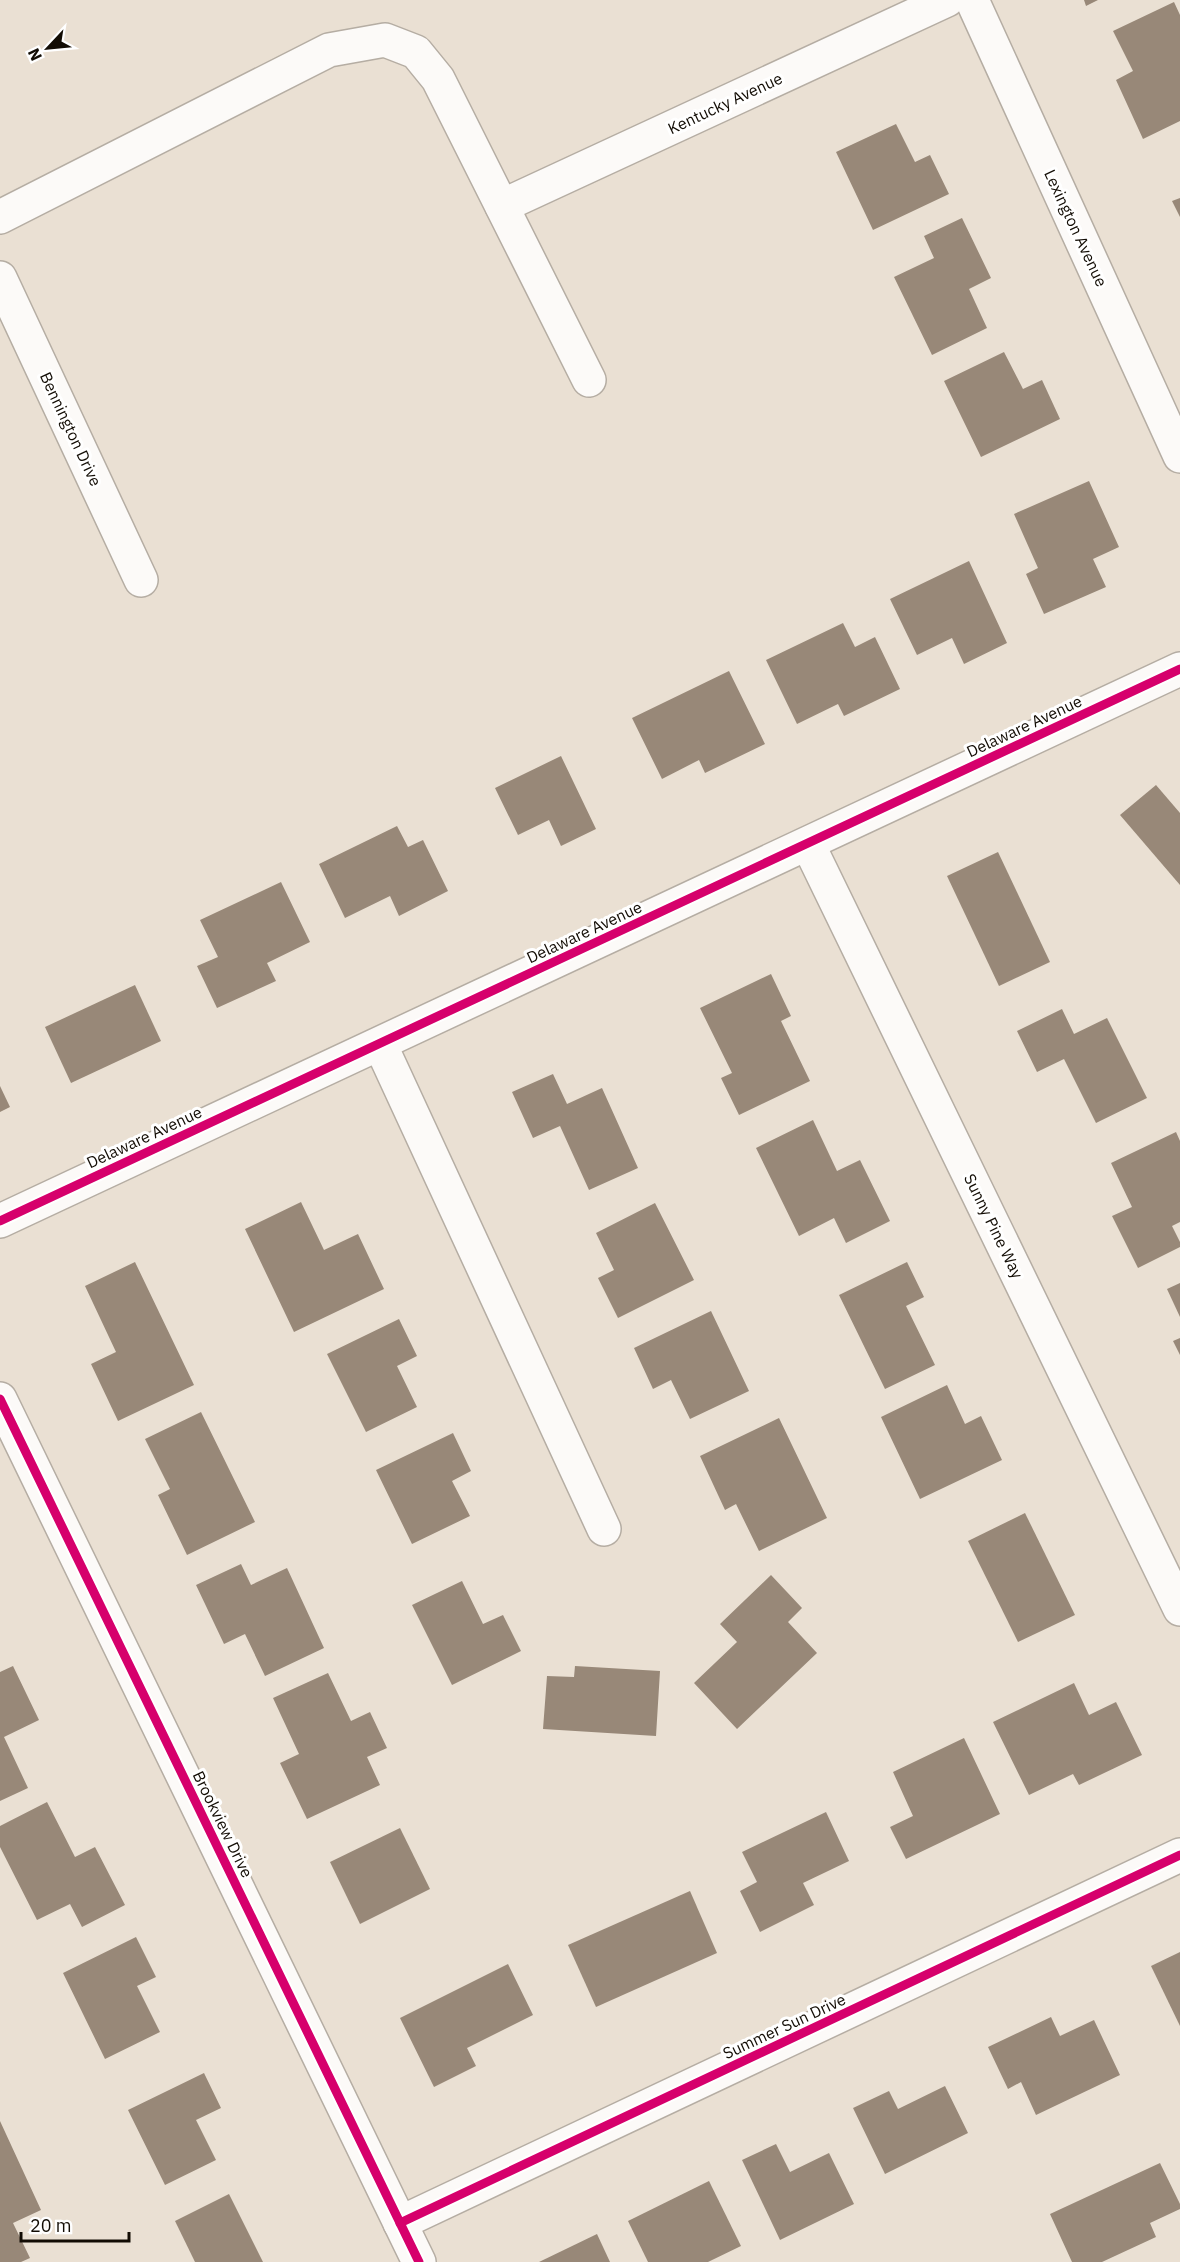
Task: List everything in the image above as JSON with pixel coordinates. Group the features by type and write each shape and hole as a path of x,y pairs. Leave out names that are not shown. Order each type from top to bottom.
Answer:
{"street":[{"name":"Kentucky Avenue","path":"502,206 947,0"},
{"name":"Lexington Avenue","path":"972,0 1180,456"},
{"path":"0,217 329,50 385,40 416,52 438,79 589,380"},
{"name":"Bennington Drive","path":"0,278 141,580"},
{"name":"Delaware Avenue","path":"0,1221 1180,669"},
{"name":"Sunny Pine Way","path":"808,844 1180,1609"},
{"path":"380,1044 603,1529"},
{"name":"Brookview Drive","path":"0,1399 419,2262"},
{"name":"Summer Sun Drive","path":"400,2223 1180,1855"}],"building":[{"path":"1084,0 1098,0 1086,6"},
{"path":"1174,2 1180,15 1180,121 1143,139 1116,80 1133,71 1113,31"},
{"path":"896,124 915,162 930,155 949,194 873,230 836,152"},
{"path":"1180,198 1180,217 1172,201"},
{"path":"962,218 991,278 969,289 987,328 932,355 894,277 934,258 924,236"},
{"path":"1004,352 1023,389 1042,380 1060,419 981,457 944,381"},
{"path":"1089,481 1119,547 1093,559 1106,587 1044,614 1026,574 1038,568 1014,514"},
{"path":"969,561 1007,643 964,664 952,638 917,655 890,599"},
{"path":"843,623 855,647 875,637 900,689 844,716 838,704 797,724 766,660"},
{"path":"729,671 765,744 705,773 699,760 662,779 632,718"},
{"path":"561,756 596,829 561,846 549,820 518,835 495,788"},
{"path":"1156,785 1180,813 1180,885 1120,815"},
{"path":"397,826 408,847 423,840 448,891 399,916 390,896 345,918 319,864"},
{"path":"998,852 1050,962 999,986 947,876"},
{"path":"281,882 310,942 267,963 276,981 217,1008 197,966 218,957 200,920"},
{"path":"771,974 791,1016 781,1021 810,1081 739,1115 721,1078 732,1073 700,1008"},
{"path":"135,985 161,1041 71,1083 45,1027"},
{"path":"1062,1009 1074,1034 1107,1018 1147,1098 1096,1123 1064,1059 1037,1072 1017,1031"},
{"path":"553,1074 567,1104 602,1088 638,1168 589,1190 560,1126 533,1138 512,1092"},
{"path":"0,1086 10,1107 0,1112"},
{"path":"813,1120 837,1171 860,1160 890,1221 846,1243 834,1218 799,1236 756,1148"},
{"path":"1176,1132 1180,1141 1180,1222 1172,1226 1180,1247 1138,1268 1112,1216 1132,1207 1111,1163"},
{"path":"301,1202 324,1250 358,1234 384,1289 294,1332 245,1229"},
{"path":"655,1203 694,1280 618,1318 598,1278 614,1270 596,1233"},
{"path":"135,1262 194,1385 118,1421 91,1364 116,1352 85,1286"},
{"path":"907,1262 924,1297 906,1306 935,1365 885,1389 839,1295"},
{"path":"1180,1283 1180,1317 1167,1289"},
{"path":"711,1311 749,1391 690,1419 671,1380 653,1389 634,1348"},
{"path":"399,1319 417,1356 397,1366 417,1407 366,1432 327,1354"},
{"path":"1180,1338 1180,1355 1173,1341"},
{"path":"947,1385 965,1424 981,1416 1002,1460 920,1499 881,1417"},
{"path":"201,1412 255,1522 187,1555 158,1495 170,1489 145,1439"},
{"path":"779,1418 827,1518 759,1551 736,1504 725,1510 700,1456"},
{"path":"453,1433 471,1471 452,1481 470,1516 412,1544 376,1470"},
{"path":"1025,1513 1075,1615 1018,1642 968,1541"},
{"path":"241,1564 251,1585 287,1568 324,1648 265,1676 245,1634 224,1644 196,1585"},
{"path":"771,1575 802,1608 788,1622 817,1653 737,1729 694,1683 737,1642 720,1624"},
{"path":"462,1581 483,1624 503,1615 521,1651 452,1685 412,1605"},
{"path":"13,1666 39,1720 4,1737 28,1788 0,1801 0,1672"},
{"path":"575,1666 660,1671 656,1736 543,1729 547,1676 574,1677"},
{"path":"328,1673 351,1721 370,1712 387,1748 367,1757 380,1785 307,1819 280,1763 299,1754 273,1698"},
{"path":"1074,1683 1089,1715 1116,1702 1142,1755 1079,1785 1073,1774 1029,1795 993,1722"},
{"path":"964,1738 1000,1814 906,1859 890,1827 913,1816 893,1772"},
{"path":"47,1802 75,1857 95,1847 125,1905 82,1927 70,1904 37,1920 0,1847 0,1826"},
{"path":"826,1812 849,1861 803,1883 814,1905 760,1932 740,1891 757,1882 742,1852"},
{"path":"400,1828 430,1889 360,1924 330,1862"},
{"path":"690,1891 717,1953 596,2007 568,1945"},
{"path":"136,1937 156,1977 137,1986 160,2032 105,2059 63,1973"},
{"path":"1180,1952 1180,2026 1151,1966"},
{"path":"508,1964 533,2015 467,2048 476,2066 434,2087 400,2018"},
{"path":"1051,2017 1060,2036 1094,2020 1120,2075 1036,2115 1021,2082 1008,2089 988,2047"},
{"path":"204,2073 221,2108 196,2120 216,2160 165,2185 128,2110"},
{"path":"945,2086 968,2133 885,2174 853,2108 889,2091 898,2109"},
{"path":"0,2121 41,2210 13,2223 30,2258 21,2262 0,2262"},
{"path":"776,2144 790,2172 829,2153 854,2204 780,2240 742,2160"},
{"path":"1160,2163 1180,2204 1180,2209 1150,2223 1156,2237 1102,2262 1072,2262 1050,2214"},
{"path":"709,2181 741,2246 708,2262 648,2262 628,2221"},
{"path":"229,2194 263,2262 195,2262 175,2221"},
{"path":"597,2234 610,2262 539,2262"}],"cycle path":[{"path":"0,1221 1180,669"},
{"path":"0,1399 419,2262"},
{"path":"400,2223 1180,1855"}]}
